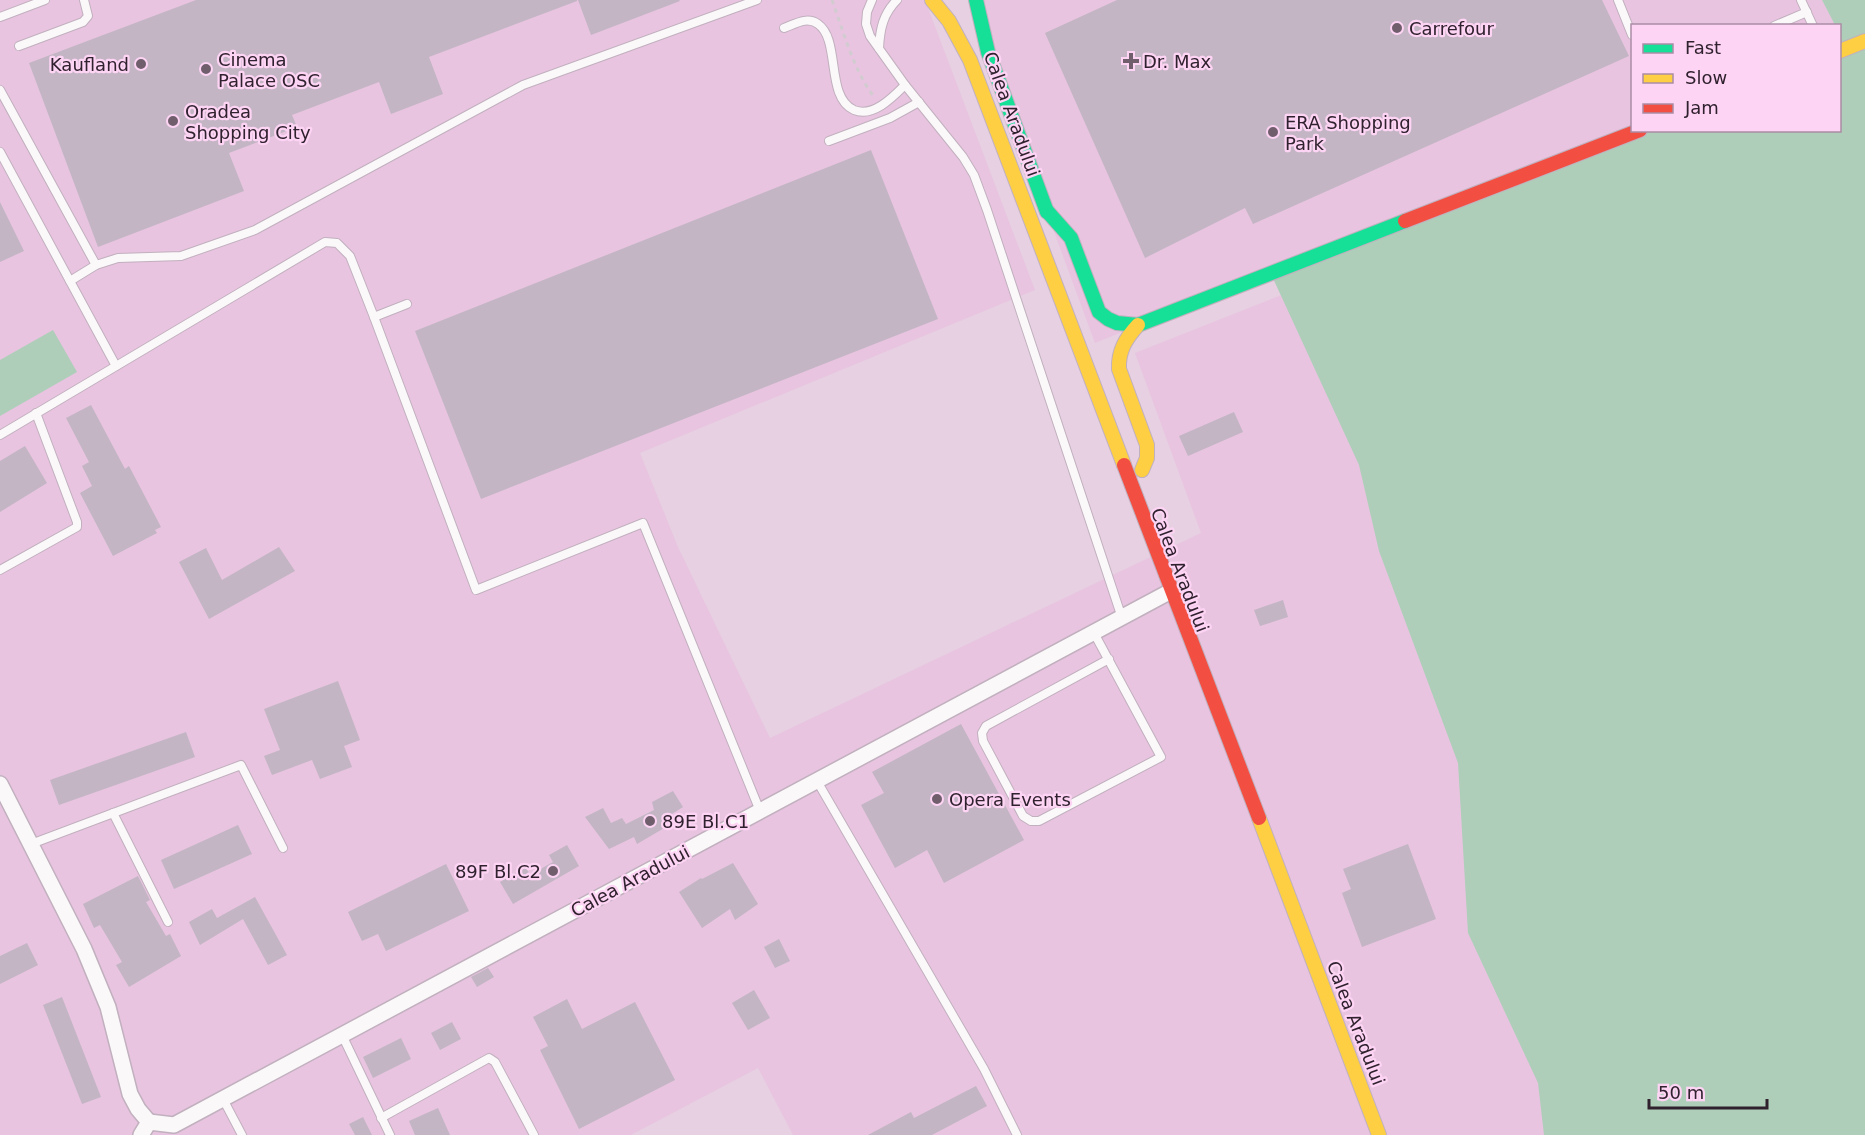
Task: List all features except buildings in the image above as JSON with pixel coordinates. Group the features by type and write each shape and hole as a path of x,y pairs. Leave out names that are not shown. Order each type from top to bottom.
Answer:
{"main road":[{"name":"Calea Aradului","path":"932,0 942,9 957,31 970,60 1379,1135"},
{"name":"Calea Aradului","path":"976,0 988,52 1071,277"},
{"path":"1841,50 1865,41"},
{"path":"1047,211 1064,227 1071,238 1099,312 1105,319 1121,325 1138,325 1635,132"},
{"path":"1107,375 1144,475 1147,445 1119,369 1118,359 1126,338 1138,325"}],"street":[{"name":"Calea Aradului","path":"145,1129 174,1125 1172,591"},
{"path":"0,784 84,949 108,1007 130,1094 145,1129"}],"lane":[{"path":"0,17 45,0"},
{"path":"19,46 82,22 88,16 84,0"},
{"path":"70,281 96,265 118,258 181,256 255,230 524,85 757,0"},
{"path":"872,0 867,12 866,24 870,36 905,86 963,157 977,184 1122,618"},
{"path":"879,48 884,19 888,9 897,0"},
{"path":"1618,0 1631,32"},
{"path":"1801,0 1812,24"},
{"path":"1779,24 1807,12"},
{"path":"784,28 806,19 818,23 825,31 837,89 846,106 858,112 881,106 905,86"},
{"path":"0,90 96,265"},
{"path":"829,141 890,118 919,102"},
{"path":"0,152 116,366"},
{"path":"0,435 325,242 337,243 350,256 476,590 643,523 760,811"},
{"path":"374,317 407,304"},
{"path":"0,570 76,527 73,512 36,414"},
{"path":"1094,633 1109,659 1161,757 1039,822 1030,821 1023,816 983,741 981,733 986,726 1109,659"},
{"path":"30,844 241,765 283,848"},
{"path":"818,781 984,1069 1017,1135"},
{"path":"113,813 168,922"},
{"path":"342,1035 390,1135"},
{"path":"381,1118 489,1058 495,1062 534,1135"},
{"path":"223,1099 242,1135"}],"path":[{"path":"832,0 859,72 881,106"}],"shaded area":[{"path":"0,0 925,0 1035,290 640,453 678,547 770,738 1201,533 1135,353 1693,132 1840,132 1865,1135 793,1135 758,1068 631,1135 0,1135"},
{"path":"976,0 1822,0 1834,24 1631,24 1631,125 1095,343 988,52"}],"green space":[{"path":"1822,0 1865,0 1865,1135 1544,1135 1538,1083 1468,933 1458,763 1379,551 1359,465 1271,274 1631,130 1841,132 1841,24 1834,24"},
{"path":"53,330 77,372 0,416 0,360"}],"traffic: fast":[{"path":"976,0 988,52 1047,212"},
{"path":"1047,211 1071,238 1099,312 1117,323 1138,325 1405,221"}],"traffic: slow":[{"path":"932,0 949,21 970,60 1124,465"},
{"path":"1841,51 1865,41"},
{"path":"1138,325 1124,345 1119,369 1147,445 1147,458 1142,470"},
{"path":"1259,818 1379,1135"}],"traffic: jam":[{"path":"1405,221 1635,132"},
{"path":"1124,465 1259,818"}],"place":[{"name":"Carrefour","path":"1397,28"},
{"name":"Dr. Max","path":"1131,61"},
{"name":"Kaufland","path":"141,64"},
{"name":"Cinema Palace OSC","path":"206,69"},
{"name":"Oradea Shopping City","path":"173,121"},
{"name":"ERA Shopping Park","path":"1273,132"},
{"name":"Opera Events","path":"937,799"},
{"name":"89E Bl.C1","path":"650,821"},
{"name":"89F Bl.C2","path":"553,871"}]}
